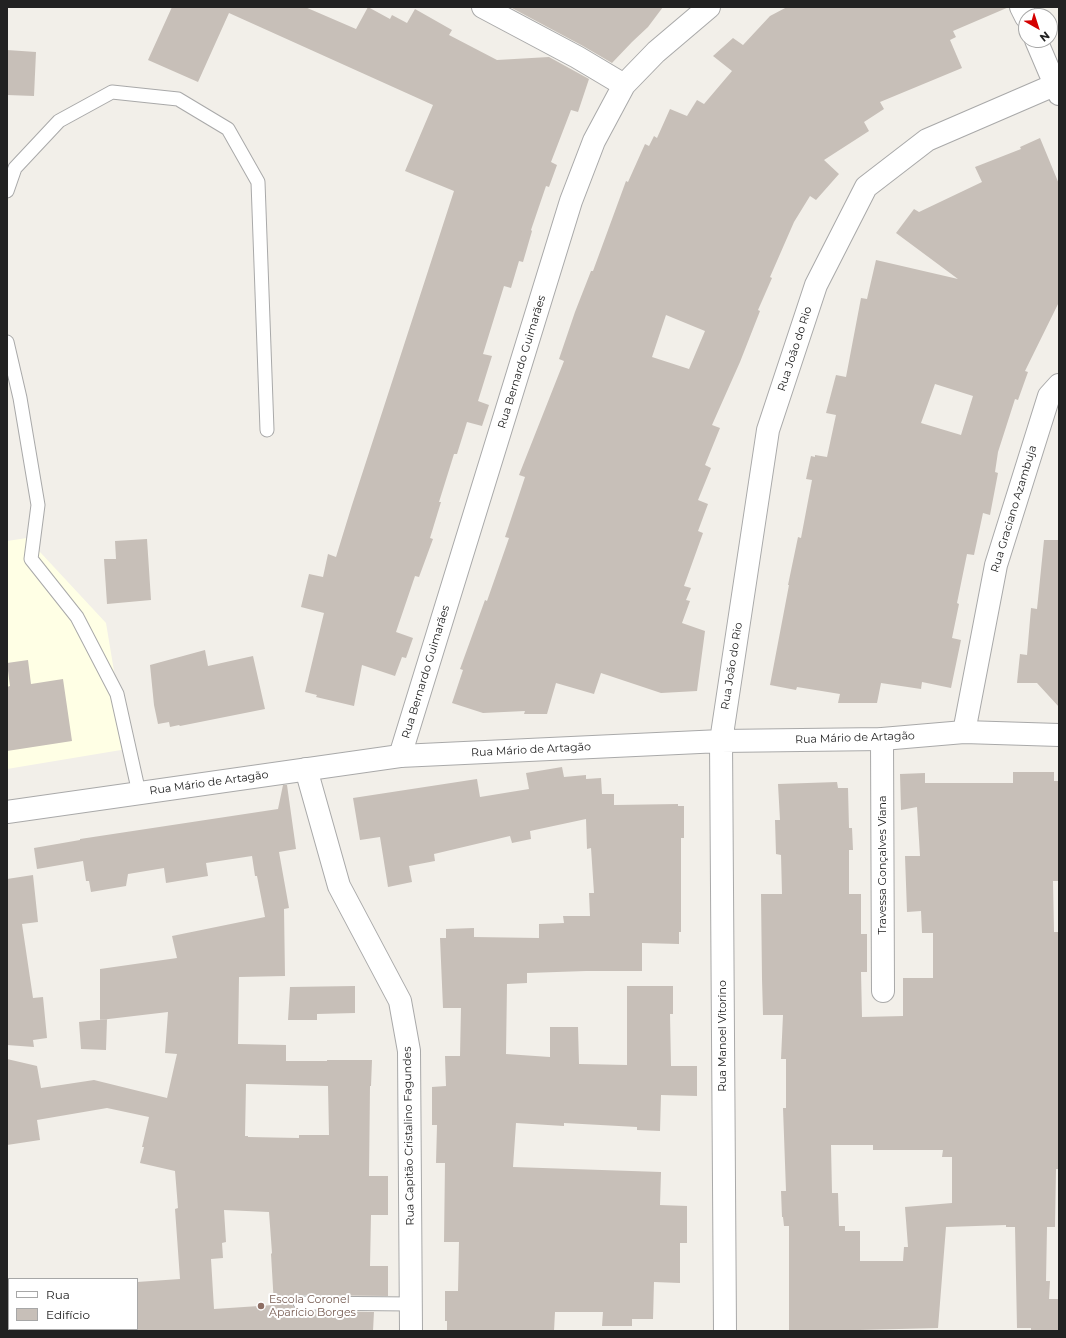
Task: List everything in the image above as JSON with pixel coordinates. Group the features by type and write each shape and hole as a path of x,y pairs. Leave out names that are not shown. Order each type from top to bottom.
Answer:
{"street":[{"path":"483,7 577,57 624,85"},
{"name":"Rua Bernardo Guimarães","path":"400,756 571,201 594,141 624,85 656,52 709,7"},
{"path":"1040,48 1058,87"},
{"name":"Rua João do Rio","path":"721,740 768,430 816,285 866,186 927,140 1058,87"},
{"name":"Rua Graciano Azambuja","path":"964,732 996,565 1049,396 1059,385"},
{"name":"Rua Mário de Artagão","path":"7,812 400,756 721,740 882,739 964,732 1059,735"},
{"name":"Travessa Gonçalves Viana","path":"882,739 883,992"},
{"name":"Rua Manoel Vitorino","path":"721,740 725,1331"},
{"name":"Rua Capitão Cristalino Fagundes","path":"306,769 339,886 400,1001 410,1051 411,1331"}],"lane":[{"path":"7,191 14,168 59,121 112,92 178,99 228,129 258,182 267,430"},
{"path":"7,342 20,398 38,505 31,559 77,617 117,694 139,793"},
{"path":"300,1303 412,1304"}],"shaded area":[{"path":"27,538 106,623 127,749 7,769 7,541"}],"building":[{"path":"172,7 305,7 356,29 368,7 390,19 392,15 407,23 415,9 452,30 449,35 497,60 549,57 589,79 578,112 571,110 551,162 557,165 549,187 546,186 531,230 532,231 523,262 519,261 511,288 504,286 483,354 492,356 478,401 489,405 482,426 467,422 457,454 454,454 439,502 441,502 430,538 433,539 419,577 415,576 396,632 413,638 406,658 402,657 395,676 362,665 354,706 316,697 317,695 305,692 324,613 301,607 309,574 323,577 328,554 336,557 454,191 405,171 433,105 229,13 198,82 148,60"},
{"path":"510,7 663,7 648,27 612,63"},
{"path":"787,7 1009,7 953,31 956,37 950,40 962,68 880,102 884,109 864,122 869,131 824,160 839,174 816,200 810,196 794,222 770,277 772,278 758,310 760,311 740,362 712,425 720,428 705,465 711,468 698,500 708,504 698,531 703,533 684,586 691,588 686,600 690,601 682,623 705,631 697,691 661,693 601,673 594,694 556,683 547,714 524,714 525,711 483,713 452,703 463,670 460,669 485,600 487,601 509,538 505,537 525,477 519,475 564,361 559,359 575,312 591,271 593,271 626,181 628,182 645,144 649,146 654,136 657,138 670,109 687,116 697,100 704,104 732,71 713,56 733,38 743,45 770,16","holes":["666,315 705,331 689,369 652,357"]},
{"path":"7,50 36,52 34,96 7,95"},
{"path":"1040,138 1059,184 1059,302 1025,371 1028,372 1018,400 1015,399 998,452 995,472 998,473 990,515 983,513 974,555 967,554 957,603 959,604 952,638 961,640 951,688 922,682 921,689 881,683 877,703 838,703 840,694 797,687 796,690 770,685 788,585 798,537 801,538 812,480 806,479 811,456 815,457 815,455 827,457 836,415 826,413 836,375 846,377 861,298 867,299 876,260 958,279 896,233 914,209 919,212 982,182 975,167 1021,149 1020,147","holes":["935,384 973,396 961,435 921,423"]},
{"path":"147,539 151,600 107,604 104,559 116,559 115,541"},
{"path":"1044,540 1059,540 1059,707 1037,683 1017,683 1020,654 1027,655 1031,608 1037,609"},
{"path":"205,650 208,666 253,656 265,709 180,726 170,727 169,722 158,724 154,705 150,665"},
{"path":"28,660 31,684 63,679 72,741 7,751 7,687 10,686 7,663"},
{"path":"562,767 564,777 586,775 586,779 601,778 602,794 614,794 614,805 678,804 678,806 684,806 684,838 681,838 681,932 679,932 679,944 642,943 642,971 527,973 527,983 507,984 506,1054 550,1057 550,1027 578,1027 579,1064 627,1065 627,986 673,986 673,1014 670,1014 671,1066 697,1066 697,1096 661,1095 660,1131 637,1130 637,1127 564,1123 564,1126 516,1123 513,1167 661,1172 660,1205 687,1206 687,1243 680,1243 680,1283 654,1282 653,1319 632,1319 632,1326 602,1326 603,1312 555,1312 554,1331 447,1331 447,1321 445,1321 445,1291 458,1291 459,1242 444,1242 445,1163 436,1163 437,1125 432,1125 432,1087 446,1086 445,1056 460,1056 461,1008 443,1008 440,938 446,938 446,929 474,928 474,937 539,938 539,924 564,923 563,916 590,916 589,893 594,893 591,848 587,849 586,819 530,831 531,839 512,843 510,836 434,854 435,861 409,866 412,882 388,887 380,837 360,840 353,798 477,779 480,797 529,789 526,773"},
{"path":"1013,772 1054,772 1054,781 1059,781 1059,881 1053,881 1054,932 1059,932 1059,1169 1056,1169 1055,1227 1047,1227 1046,1281 1050,1281 1049,1299 1059,1299 1059,1330 1031,1331 1031,1328 1017,1328 1015,1227 1006,1227 1006,1225 946,1227 938,1328 860,1331 789,1330 789,1226 784,1226 782,1217 781,1191 786,1191 783,1108 786,1108 786,1059 781,1059 783,1015 763,1015 762,979 761,894 782,894 781,855 776,854 775,820 780,820 778,784 837,782 838,788 848,788 849,828 852,828 853,850 849,850 849,894 861,894 861,934 867,934 867,972 861,972 862,1017 903,1016 903,978 933,978 933,933 922,933 921,911 907,912 905,856 920,856 917,807 901,810 900,774 925,773 925,783 1013,783","holes":["831,1145 873,1145 873,1150 943,1150 942,1157 952,1157 952,1203 905,1207 908,1247 904,1247 903,1261 860,1261 860,1231 845,1231 845,1226 839,1226 838,1193 832,1193"]},
{"path":"283,785 287,785 296,849 279,852 289,908 284,909 285,976 239,977 238,1044 286,1045 286,1061 372,1060 370,1086 369,1176 388,1176 388,1215 371,1215 370,1266 388,1266 388,1296 300,1295 293,1299 292,1303 293,1307 300,1311 374,1312 373,1331 137,1331 138,1282 180,1279 175,1209 178,1208 175,1171 140,1163 149,1117 107,1108 37,1120 40,1140 7,1145 7,1059 37,1066 41,1088 94,1080 167,1098 177,1054 165,1053 168,1012 100,1020 100,969 177,958 172,936 265,917 257,876 255,876 252,856 206,863 208,876 166,883 164,868 128,874 126,886 91,892 89,881 86,881 83,861 37,869 34,848 80,839 278,809","holes":["246,1084 328,1086 329,1135 299,1135 299,1138 245,1136","224,1210 269,1212 274,1305 214,1309 211,1259 223,1258 222,1243 226,1242"]},
{"path":"33,875 38,922 22,924 33,998 43,997 47,1038 33,1040 34,1047 7,1045 7,879"},
{"path":"355,986 355,1013 317,1014 317,1020 288,1020 290,987"},
{"path":"107,1019 106,1050 81,1049 79,1022"}],"place":[{"name":"Escola Coronel Aparício Borges","path":"261,1306"}]}
